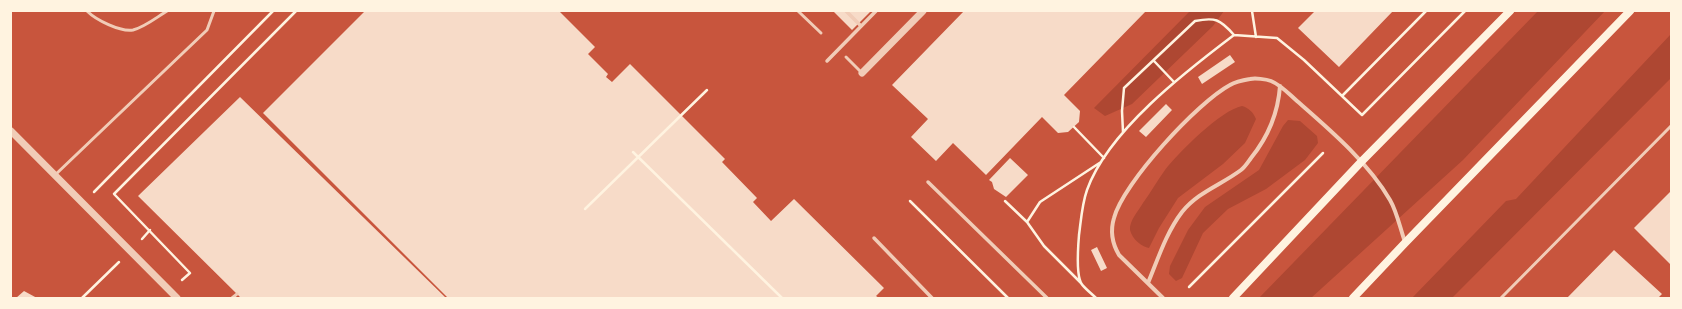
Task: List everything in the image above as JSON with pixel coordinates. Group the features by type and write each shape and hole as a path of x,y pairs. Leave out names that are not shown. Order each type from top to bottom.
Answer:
{"main road":[{"path":"1233,298 1361,162 1510,11"},
{"path":"1353,298 1630,11"}],"street":[{"path":"846,11 861,26"},
{"path":"827,61 876,11"},
{"path":"862,73 922,11"},
{"path":"1163,298 1119,255 1114,247 1111,235 1114,217 1122,199 1161,148 1184,123 1214,95 1231,84 1251,79 1270,80 1280,86 1319,120 1361,162 1390,200 1405,243"},
{"path":"1148,283 1166,240 1182,212 1203,192 1242,169 1260,147 1274,118 1279,102 1280,86"},
{"path":"11,131 177,298"},
{"path":"928,182 1047,298"},
{"path":"874,238 932,298"}],"lane":[{"path":"87,11 94,17 112,26 133,30 167,11"},
{"path":"55,176 207,30 214,11"},
{"path":"798,11 821,33"},
{"path":"846,57 862,73"},
{"path":"1501,298 1671,126"},
{"path":"232,298 237,294"}],"path":[{"path":"92,194 273,11"},
{"path":"1252,11 1256,37"},
{"path":"1342,96 1426,11"},
{"path":"1081,283 1078,263 1081,215 1087,190 1103,159 1123,132 1184,72 1234,35 1277,38 1304,60 1362,115 1465,11"},
{"path":"180,282 190,273 114,194 294,12"},
{"path":"1123,132 1122,111 1124,88 1195,21 1210,18 1225,25 1234,35"},
{"path":"1154,61 1174,82"},
{"path":"585,209 707,90"},
{"path":"1074,127 1103,159"},
{"path":"633,152 782,298"},
{"path":"1189,287 1323,153"},
{"path":"1027,222 1040,202 1103,159"},
{"path":"910,201 1008,298"},
{"path":"1005,201 1027,222 1044,246 1096,298"},
{"path":"139,242 150,230"},
{"path":"82,298 122,259"}],"shaded area":[{"path":"1190,11 1224,11 1213,26 1132,104 1105,116 1094,108"},
{"path":"1538,11 1605,11 1463,160 1311,298 1259,298"},
{"path":"1671,34 1671,78 1452,298 1412,298 1506,201 1516,199"},
{"path":"1242,106 1254,114 1256,119 1245,143 1223,164 1178,198 1159,228 1149,248 1140,244 1131,233 1131,223 1165,170 1190,143 1212,123 1233,109"},
{"path":"1288,120 1300,121 1317,136 1318,143 1305,160 1266,189 1228,209 1203,233 1182,278 1176,281 1169,274 1170,266 1188,230 1205,207 1259,170 1283,126"}],"building":[{"path":"365,11 559,11 595,47 588,54 608,74 606,77 612,82 630,64 725,159 722,162 757,198 753,202 771,221 794,199 884,288 876,296 879,298 448,298 263,113"},
{"path":"833,11 871,11 852,30"},
{"path":"964,11 1146,11 1064,95 1080,111 1079,122 1068,132 1058,133 1042,117 986,175 953,143 936,161 911,137 928,119 892,85"},
{"path":"1315,11 1393,11 1339,67 1298,28"},
{"path":"1230,55 1235,62 1202,84 1198,77"},
{"path":"240,97 446,298 241,298 138,196"},
{"path":"1166,104 1172,110 1146,137 1139,131"},
{"path":"1010,158 1028,175 1006,197 994,189 992,182 989,180"},
{"path":"1671,191 1671,265 1634,228"},
{"path":"1097,247 1107,268 1101,271 1091,250"},
{"path":"1614,250 1662,294 1658,298 1567,298"},
{"path":"24,291 37,298 16,298"}]}
